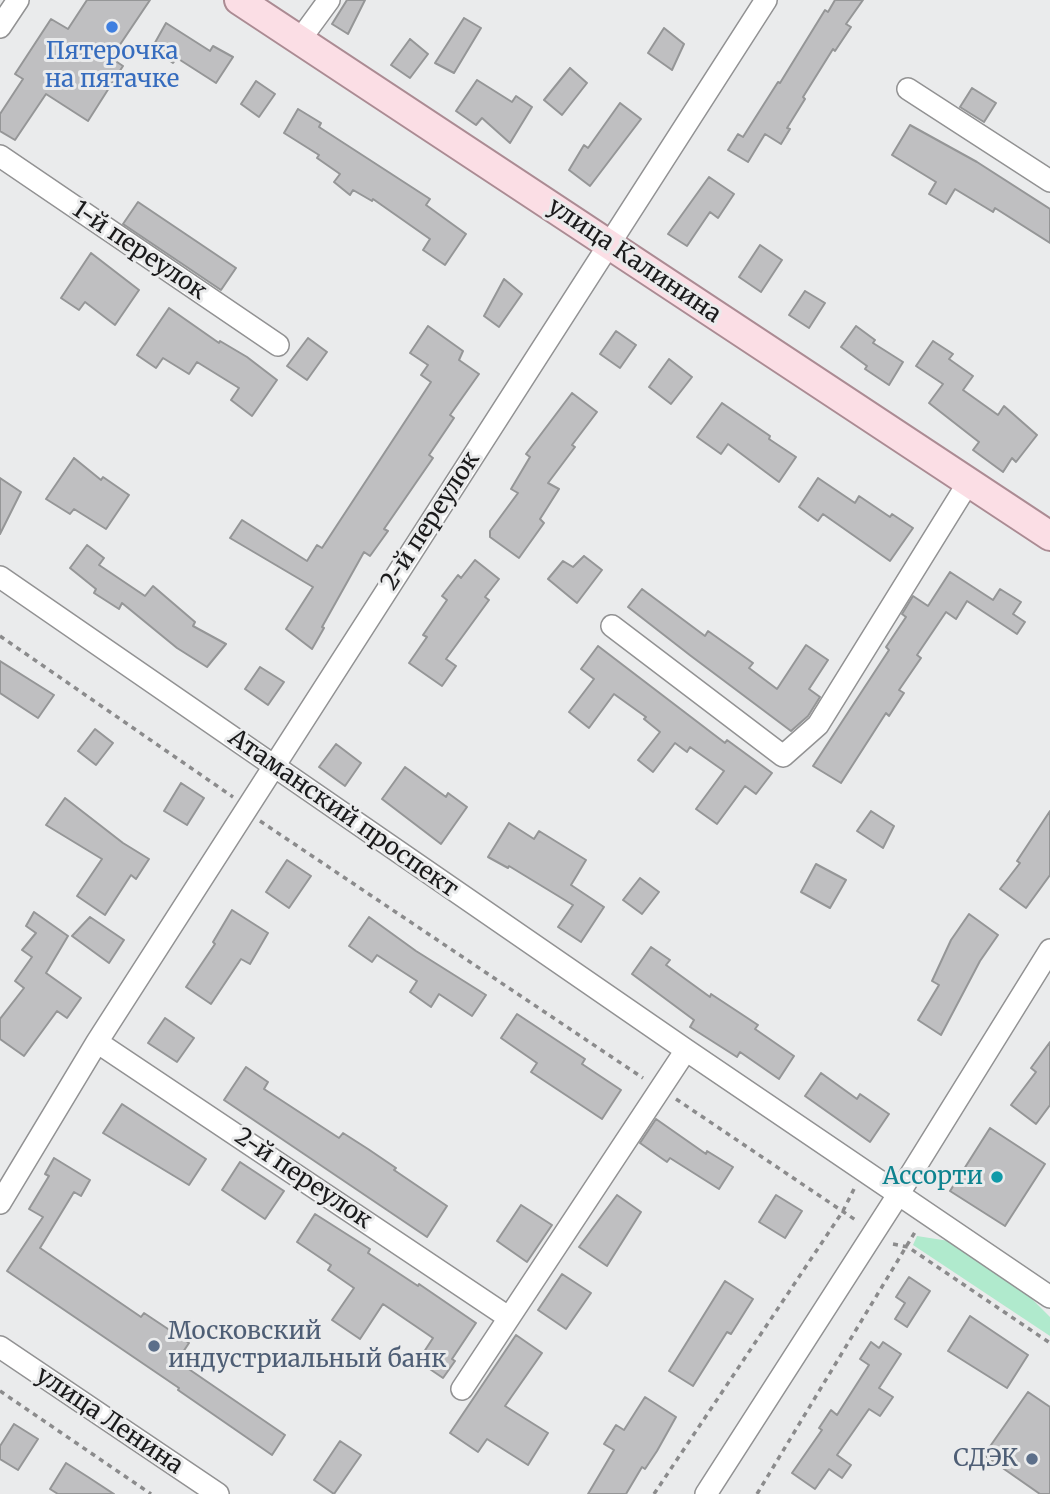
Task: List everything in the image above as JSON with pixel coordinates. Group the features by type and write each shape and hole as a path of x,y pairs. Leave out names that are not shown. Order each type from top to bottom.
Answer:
{"main road":[{"name":"улица Калинина","path":"239,0 1050,536"}],"street":[{"path":"0,27 18,0"},
{"path":"299,41 329,0"},
{"name":"2-й переулок","path":"0,1203 97,1042 766,0"},
{"path":"908,89 1050,181"},
{"name":"1-й переулок","path":"0,156 278,345"},
{"path":"612,626 783,756 818,725 968,483"},
{"name":"Атаманский проспект","path":"0,577 686,1050 1050,1297"},
{"path":"706,1494 898,1195 1050,950"},
{"name":"2-й переулок","path":"97,1042 508,1317"},
{"path":"462,1389 686,1050"},
{"name":"улица Ленина","path":"0,1348 218,1494"}],"path":[{"path":"0,636 230,795 261,822 857,1221"},
{"path":"654,1494 843,1211 854,1189"},
{"path":"757,1494 915,1232"},
{"path":"893,1244 908,1247 1050,1343"},
{"path":"0,1391 151,1494"}],"green space":[{"path":"917,1236 949,1241 1029,1296 1050,1317 1050,1336 913,1245"}],"building":[{"path":"87,0 150,0 111,58 123,66 88,121 46,94 15,140 0,131 0,114 23,79 15,74 51,19 68,29"},
{"path":"347,0 365,0 348,34 332,24"},
{"path":"835,0 863,0 846,24 851,27 835,51 833,49 803,97 805,99 787,128 790,129 781,144 765,134 748,162 728,150 738,134 743,137 825,10 828,12"},
{"path":"464,18 481,28 454,73 435,63"},
{"path":"166,23 210,51 213,46 233,57 216,83 177,58 173,63 152,48"},
{"path":"664,28 684,44 672,70 648,53"},
{"path":"410,39 428,54 410,78 391,65"},
{"path":"570,68 587,83 562,115 544,100"},
{"path":"477,80 512,102 516,96 532,107 510,143 482,118 476,125 456,111"},
{"path":"256,81 275,94 259,117 241,104"},
{"path":"972,88 996,103 984,122 960,107"},
{"path":"620,103 641,119 590,186 569,170 584,145 588,148"},
{"path":"298,109 321,123 319,127 430,199 426,205 466,234 445,265 423,250 430,239 373,199 372,201 353,190 350,195 334,182 340,174 317,158 319,155 284,133"},
{"path":"910,125 977,162 1050,209 1050,243 995,208 993,212 955,189 946,204 929,194 936,182 892,155"},
{"path":"709,177 734,194 718,218 710,212 687,246 668,234"},
{"path":"138,202 236,268 221,290 123,224"},
{"path":"760,245 782,260 761,292 739,277"},
{"path":"91,253 139,290 115,325 85,302 79,310 61,298"},
{"path":"504,279 522,294 499,327 484,316"},
{"path":"805,291 825,303 809,328 789,315"},
{"path":"169,308 219,343 220,341 247,357 277,380 252,416 231,400 239,388 197,362 189,374 163,358 156,368 137,355"},
{"path":"428,326 463,351 459,360 479,374 450,415 454,418 429,455 433,458 384,529 388,531 370,556 364,552 312,649 286,629 313,587 230,538 242,520 307,561 317,545 322,548 431,382 421,375 428,365 410,353"},
{"path":"856,326 875,340 873,343 903,362 889,385 865,369 867,366 841,347"},
{"path":"616,331 636,345 620,368 600,354"},
{"path":"308,338 327,352 307,380 287,366"},
{"path":"933,341 953,354 949,359 973,376 963,390 998,415 1004,406 1037,435 1016,462 1012,458 1003,472 973,450 979,442 929,403 943,384 916,366"},
{"path":"669,359 692,377 671,404 649,387"},
{"path":"572,393 597,412 548,483 559,489 540,519 544,523 519,558 490,537 490,531 518,493 511,489 530,457 526,454"},
{"path":"722,403 796,457 779,482 728,444 721,454 697,437"},
{"path":"74,458 101,480 103,477 129,495 106,529 74,509 70,514 46,499"},
{"path":"0,478 21,492 0,534"},
{"path":"818,478 855,503 859,496 890,517 892,514 913,528 890,561 823,514 818,521 799,507"},
{"path":"87,545 104,558 99,565 145,596 153,586 195,622 193,626 226,644 207,667 177,648 122,603 119,609 94,593 96,589 70,568"},
{"path":"584,556 602,570 577,603 548,579 563,561 573,567"},
{"path":"475,560 499,579 485,597 489,600 446,659 456,666 442,686 409,663 427,637 423,635 447,600 442,596 458,575 461,578"},
{"path":"950,572 993,600 1000,589 1021,602 1013,614 1025,622 1017,634 967,601 956,619 946,612 917,655 921,658 899,690 904,693 889,716 886,713 841,783 813,766 889,650 886,647 906,617 902,614 913,596 928,606"},
{"path":"642,589 705,636 708,631 753,663 749,668 777,689 806,645 828,660 809,689 820,697 808,716 791,731 691,656 628,607"},
{"path":"598,646 725,743 727,740 772,773 756,794 745,786 717,824 696,809 724,771 690,747 687,752 675,743 653,772 638,760 660,732 644,719 646,717 614,694 589,728 569,712 594,679 581,669"},
{"path":"0,661 54,695 38,718 0,693"},
{"path":"260,667 284,682 268,705 245,689"},
{"path":"95,729 113,743 96,765 78,751"},
{"path":"336,744 361,763 345,786 319,767"},
{"path":"405,767 446,797 448,793 467,807 441,844 382,799"},
{"path":"181,783 204,798 187,825 164,811"},
{"path":"65,798 123,843 149,859 136,879 131,875 105,915 77,896 102,859 46,825"},
{"path":"871,811 894,826 883,848 857,831"},
{"path":"1050,811 1050,875 1026,908 1000,889 1020,863 1017,861"},
{"path":"509,823 534,839 539,831 586,860 571,885 604,907 581,942 558,927 573,905 509,866 508,868 488,857"},
{"path":"287,860 311,876 289,908 266,892"},
{"path":"816,864 846,880 830,908 801,892"},
{"path":"640,878 659,892 642,914 623,900"},
{"path":"232,910 268,933 250,964 241,959 211,1004 186,987 215,944 213,942"},
{"path":"34,912 68,936 46,973 81,998 67,1018 57,1011 24,1056 0,1039 0,1019 24,988 15,981 32,957 22,950 36,933 26,926"},
{"path":"969,914 998,935 980,961 941,1035 918,1020 939,985 932,981 951,940"},
{"path":"90,917 124,940 109,963 72,936"},
{"path":"369,917 416,951 486,995 472,1016 439,994 431,1007 410,992 417,981 377,955 372,962 349,946"},
{"path":"651,947 670,960 666,965 710,997 711,994 758,1025 755,1029 794,1056 779,1079 740,1052 737,1057 690,1027 694,1020 632,974"},
{"path":"517,1014 585,1059 582,1064 621,1090 602,1119 531,1072 537,1063 501,1038"},
{"path":"165,1018 194,1038 177,1062 148,1043"},
{"path":"1050,1042 1050,1105 1036,1124 1011,1105 1036,1072 1031,1068"},
{"path":"246,1067 268,1082 264,1089 339,1138 343,1133 447,1206 427,1237 224,1100"},
{"path":"821,1073 857,1099 860,1094 889,1114 870,1142 805,1096"},
{"path":"122,1104 206,1159 189,1185 103,1133"},
{"path":"656,1119 706,1154 707,1151 733,1167 719,1189 670,1158 667,1162 640,1143"},
{"name":"Ассорти","path":"990,1128 1045,1164 1005,1226 950,1191"},
{"path":"54,1158 90,1180 81,1196 74,1192 40,1248 141,1317 144,1313 189,1343 177,1361 285,1435 272,1455 7,1271 43,1217 29,1209 49,1176 45,1174"},
{"path":"240,1162 284,1191 265,1219 222,1190"},
{"path":"617,1195 641,1212 607,1266 579,1247"},
{"path":"776,1195 802,1211 785,1238 759,1222"},
{"path":"521,1205 552,1225 527,1262 497,1241"},
{"path":"315,1214 370,1249 368,1253 476,1323 443,1378 418,1361 433,1338 383,1304 360,1339 332,1320 354,1288 328,1270 331,1265 297,1242"},
{"path":"562,1274 591,1293 566,1329 538,1310"},
{"path":"909,1277 930,1291 907,1327 895,1319 905,1303 896,1297"},
{"path":"725,1281 753,1299 731,1334 727,1332 693,1386 669,1371"},
{"path":"970,1316 1028,1355 1007,1388 948,1351"},
{"path":"516,1335 542,1353 505,1406 548,1433 528,1465 487,1439 478,1452 450,1433"},
{"path":"871,1342 879,1348 883,1342 901,1354 879,1388 893,1397 880,1416 869,1409 837,1455 851,1465 842,1478 829,1469 815,1489 792,1473 822,1430 819,1428 831,1410 837,1415 869,1365 860,1359"},
{"path":"1028,1392 1050,1407 1050,1494 1040,1494 984,1455"},
{"path":"645,1397 676,1417 657,1451 645,1469 642,1467 626,1494 588,1494 614,1450 604,1444 616,1425 624,1430"},
{"path":"14,1424 38,1439 18,1470 0,1459 0,1446"},
{"path":"340,1441 361,1455 334,1494 314,1480"},
{"path":"66,1463 114,1494 58,1494 50,1489"}],"place":[{"name":"Пятерочка на пятачке","path":"112,27"},
{"name":"Ассорти","path":"997,1177"},
{"name":"Московский индустриальный банк","path":"154,1346"},
{"name":"СДЭК","path":"1032,1459"}]}
